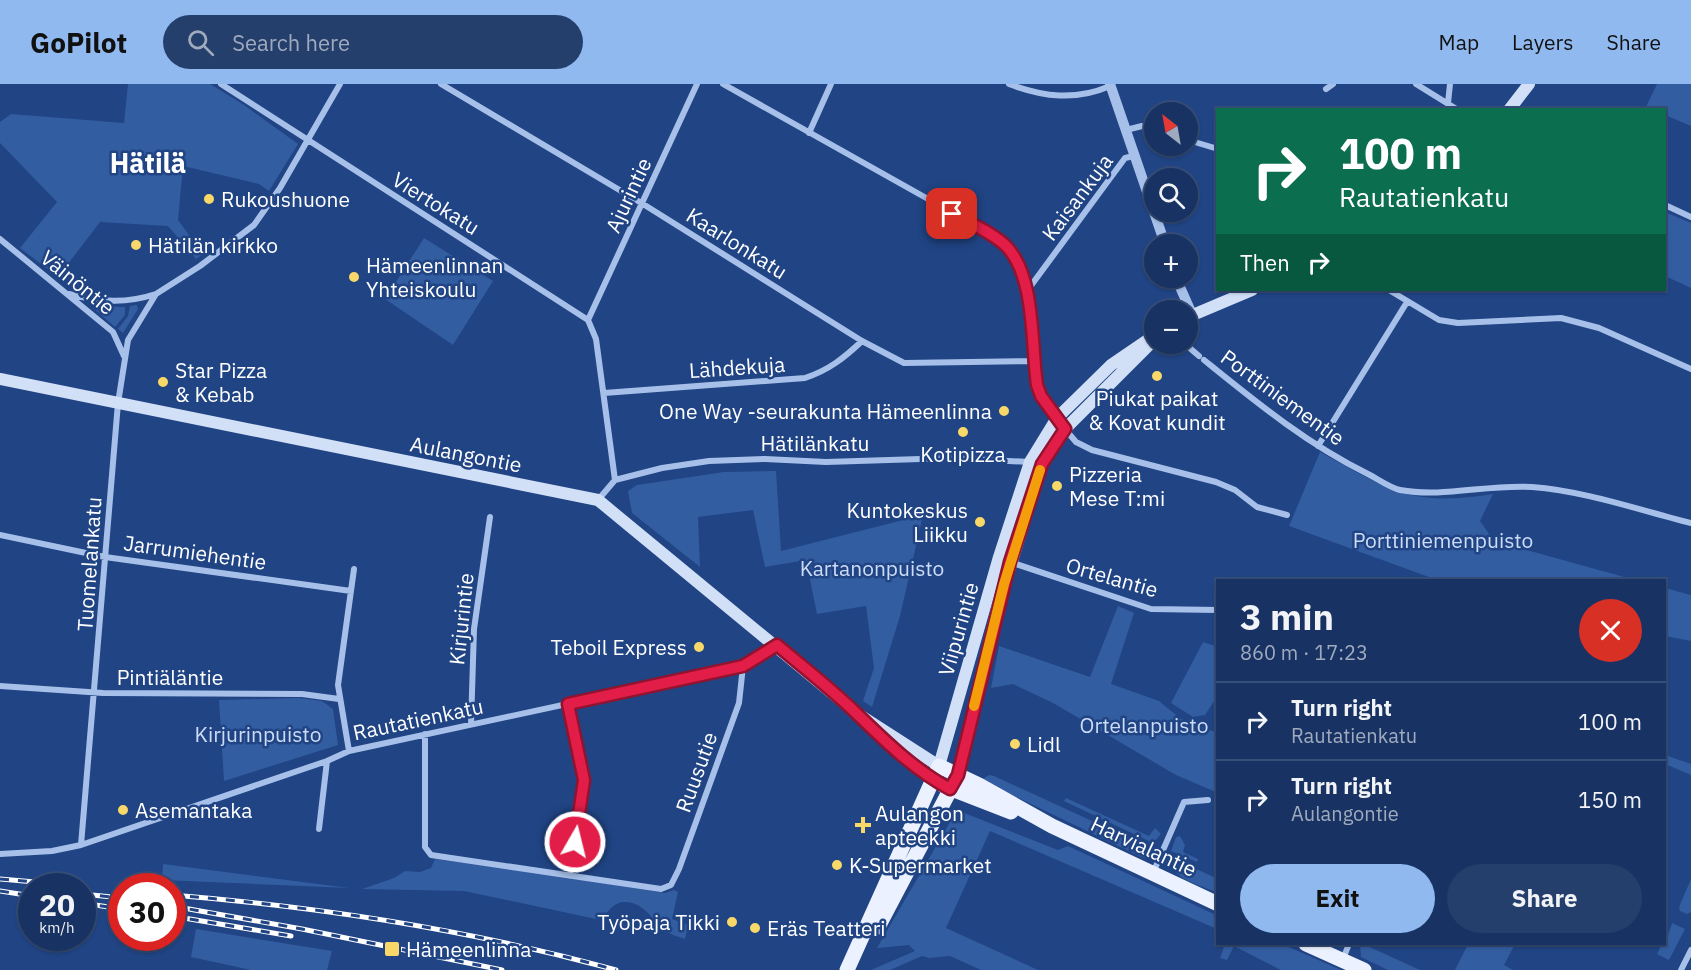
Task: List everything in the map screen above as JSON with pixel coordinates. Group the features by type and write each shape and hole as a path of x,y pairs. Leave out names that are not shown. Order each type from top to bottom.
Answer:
{"main road":[{"path":"1511,108 1529,84"},
{"path":"1198,312 1250,291"},
{"name":"Viipurintie","path":"857,970 866,939 936,773 1036,463 1057,418 1111,365 1144,342"},
{"name":"Viipurintie","path":"1036,463 1065,429 1144,350"},
{"name":"Aulangontie","path":"0,379 598,500 777,645 855,712 936,773"},
{"name":"Viipurintie","path":"847,970 958,775 1005,560"},
{"name":"Harvialantie","path":"936,773 958,775 1052,826 1216,903"},
{"name":"Harvialantie","path":"936,773 950,789 1052,826"},
{"path":"1308,945 1365,970"}],"street":[{"name":"Viertokatu","path":"221,84 588,320"},
{"name":"Tuomelankatu","path":"66,293 111,302 140,299 156,294 200,266 254,225 308,141 340,84"},
{"name":"Kaarlonkatu","path":"441,84 643,204 862,341 904,363 1034,361"},
{"name":"Ajurintie","path":"588,320 697,84"},
{"path":"723,84 993,236 1014,256 1027,291 1034,361 1041,396 1076,442 1092,450 1216,482 1235,490 1257,507 1287,515"},
{"path":"809,133 831,84"},
{"path":"1009,84 1035,94 1065,97 1110,85 1161,234"},
{"path":"1326,89 1333,84"},
{"path":"1416,84 1455,108"},
{"path":"1448,104 1450,84"},
{"path":"1125,130 1144,127"},
{"path":"1198,143 1216,148"},
{"name":"Kaisankuja","path":"1027,291 1125,158 1134,156"},
{"path":"1666,205 1691,217"},
{"name":"Väinöntie","path":"0,239 113,333 121,344 125,358"},
{"path":"1390,291 1439,320 1458,323 1561,318 1570,320 1599,328 1691,369"},
{"name":"Tuomelankatu","path":"81,846 118,403 128,340 156,294"},
{"path":"1318,446 1407,302"},
{"path":"588,320 596,339 615,480 598,500"},
{"name":"Lähdekuja","path":"604,393 805,378 841,362 862,341"},
{"name":"Porttiniementie","path":"1197,354 1277,418 1318,446 1347,464 1398,489 1441,493 1491,486 1533,487 1577,494 1691,523"},
{"name":"Hätilänkatu","path":"615,480 662,468 709,461 765,459 826,462 952,458 1036,463"},
{"name":"Kirjurintie","path":"471,724 474,628 490,517"},
{"name":"Jarrumiehentie","path":"0,535 105,557 351,591"},
{"name":"Ortelantie","path":"1005,560 1151,609 1216,610"},
{"path":"349,751 338,685 354,569"},
{"name":"Rautatienkatu","path":"0,854 52,851 81,846 327,761 349,751 743,666 777,645"},
{"name":"Ruusutie","path":"570,875 646,889 661,889 671,885 739,703 743,666"},
{"name":"Pintiäläntie","path":"0,686 95,693 302,694 339,699"},
{"path":"425,734 425,847 431,855 570,875 584,780 568,704"},
{"path":"319,829 327,761"},
{"path":"1152,874 1184,802 1208,800"},
{"path":"1343,960 1349,945"},
{"path":"1681,970 1691,950"}],"green space":[{"path":"128,84 210,84 244,105 298,144 269,191 259,184 183,166 178,220 203,254 196,259 168,226 100,222 58,277 20,248 57,202 0,143 0,122 11,114 124,123"},
{"path":"1657,84 1691,84 1691,126 1666,115 1666,108 1646,107"},
{"path":"1666,212 1691,223 1691,288 1666,276"},
{"path":"424,238 493,281 453,345 385,299"},
{"path":"137,305 138,309 123,333 118,329 128,316 130,306"},
{"path":"95,306 125,307 125,315 115,327 93,308"},
{"name":"Porttiniemenpuisto","path":"1320,452 1384,486 1421,497 1465,498 1493,494 1480,521 1494,541 1631,579 1434,579 1289,526"},
{"name":"Kartanonpuisto","path":"776,471 781,551 923,515 900,616 872,707 863,701 874,668 866,606 817,614 806,560 765,567 753,510 698,517 700,567 632,513 628,491 637,485 724,472"},
{"path":"1666,588 1691,595 1691,641 1666,636"},
{"name":"Ortelanpuisto","path":"1118,606 1134,613 1111,684 1159,701 1181,719 1216,732 1216,792 1176,775 1053,703 1013,684 991,688 999,646 1090,677"},
{"path":"1203,642 1216,646 1216,698 1205,715 1193,717 1171,703"},
{"name":"Kirjurinpuisto","path":"299,698 322,701 333,709 338,745 224,781 219,700"},
{"path":"1666,755 1691,764 1691,775 1666,764"},
{"path":"989,775 1155,850 1150,856 1143,858 981,780"},
{"path":"1066,798 1149,836 1155,828 1161,834 1153,843 1064,801"},
{"path":"962,812 1058,850 1068,846 1216,915 1216,929 990,831 946,928 1038,970 981,970 950,956 929,958 922,956 890,970 871,970 915,951 909,945 877,948 953,817"},
{"path":"1180,836 1185,845 1183,852 1198,859 1197,862 1171,851 1176,837"},
{"path":"1170,857 1216,878 1216,892 1179,876 1170,864"},
{"path":"435,859 530,871 665,893 674,890 678,892 672,919 688,925 685,939 667,932 643,908 631,903 616,904 604,916 596,919 464,891 362,889 394,878 405,871 420,872 431,868"},
{"path":"163,864 349,888 186,881 186,873 162,873"},
{"path":"1691,879 1691,912 1687,914 1680,911 1679,907"},
{"path":"1672,923 1685,929 1669,960 1657,954 1662,945 1666,945"},
{"path":"196,929 332,951 327,970 251,970 191,957"},
{"path":"1225,945 1284,945 1341,970 1281,970 1234,946 1227,960 1220,958"},
{"path":"1360,945 1365,945 1420,970 1388,970 1361,957"},
{"path":"1468,945 1514,945 1504,965 1513,970 1455,970"}],"railway":[{"path":"0,879 18,881"},
{"path":"0,891 18,894"},
{"path":"96,895 108,897"},
{"path":"186,896 284,906 396,922 507,943 616,970"},
{"path":"96,905 108,907"},
{"path":"186,908 302,929 502,970"},
{"path":"186,918 291,936"}],"slow traffic":[{"path":"974,706 1010,562 1040,470"}],"place":[{"name":"Rukoushuone","path":"209,199"},
{"name":"Hätilän kirkko","path":"136,245"},
{"name":"Hämeenlinnan Yhteiskoulu","path":"354,277"},
{"name":"Piukat paikat & Kovat kundit","path":"1157,376"},
{"name":"Star Pizza & Kebab","path":"163,382"},
{"name":"One Way -seurakunta Hämeenlinna","path":"1004,411"},
{"name":"Kotipizza","path":"963,432"},
{"name":"Pizzeria Mese T:mi","path":"1057,486"},
{"name":"Kuntokeskus Liikku","path":"980,522"},
{"name":"Teboil Express","path":"699,647"},
{"name":"Lidl","path":"1015,744"},
{"name":"Asemantaka","path":"123,810"},
{"name":"Aulangon apteekki","path":"863,825"},
{"name":"K-Supermarket","path":"837,865"},
{"name":"Työpaja Tikki","path":"732,922"},
{"name":"Eräs Teatteri","path":"755,928"},
{"name":"Hämeenlinna","path":"392,949"}],"district":[{"name":"Hätilä","path":"148,162"}],"route":[{"path":"575,842 584,780 568,704 743,666 754,662 777,645 831,690 885,742 933,780 950,789 958,775 998,606 1023,519 1042,464 1065,429 1041,396 1037,385 1027,291 1020,266 1004,244 952,214"}]}
